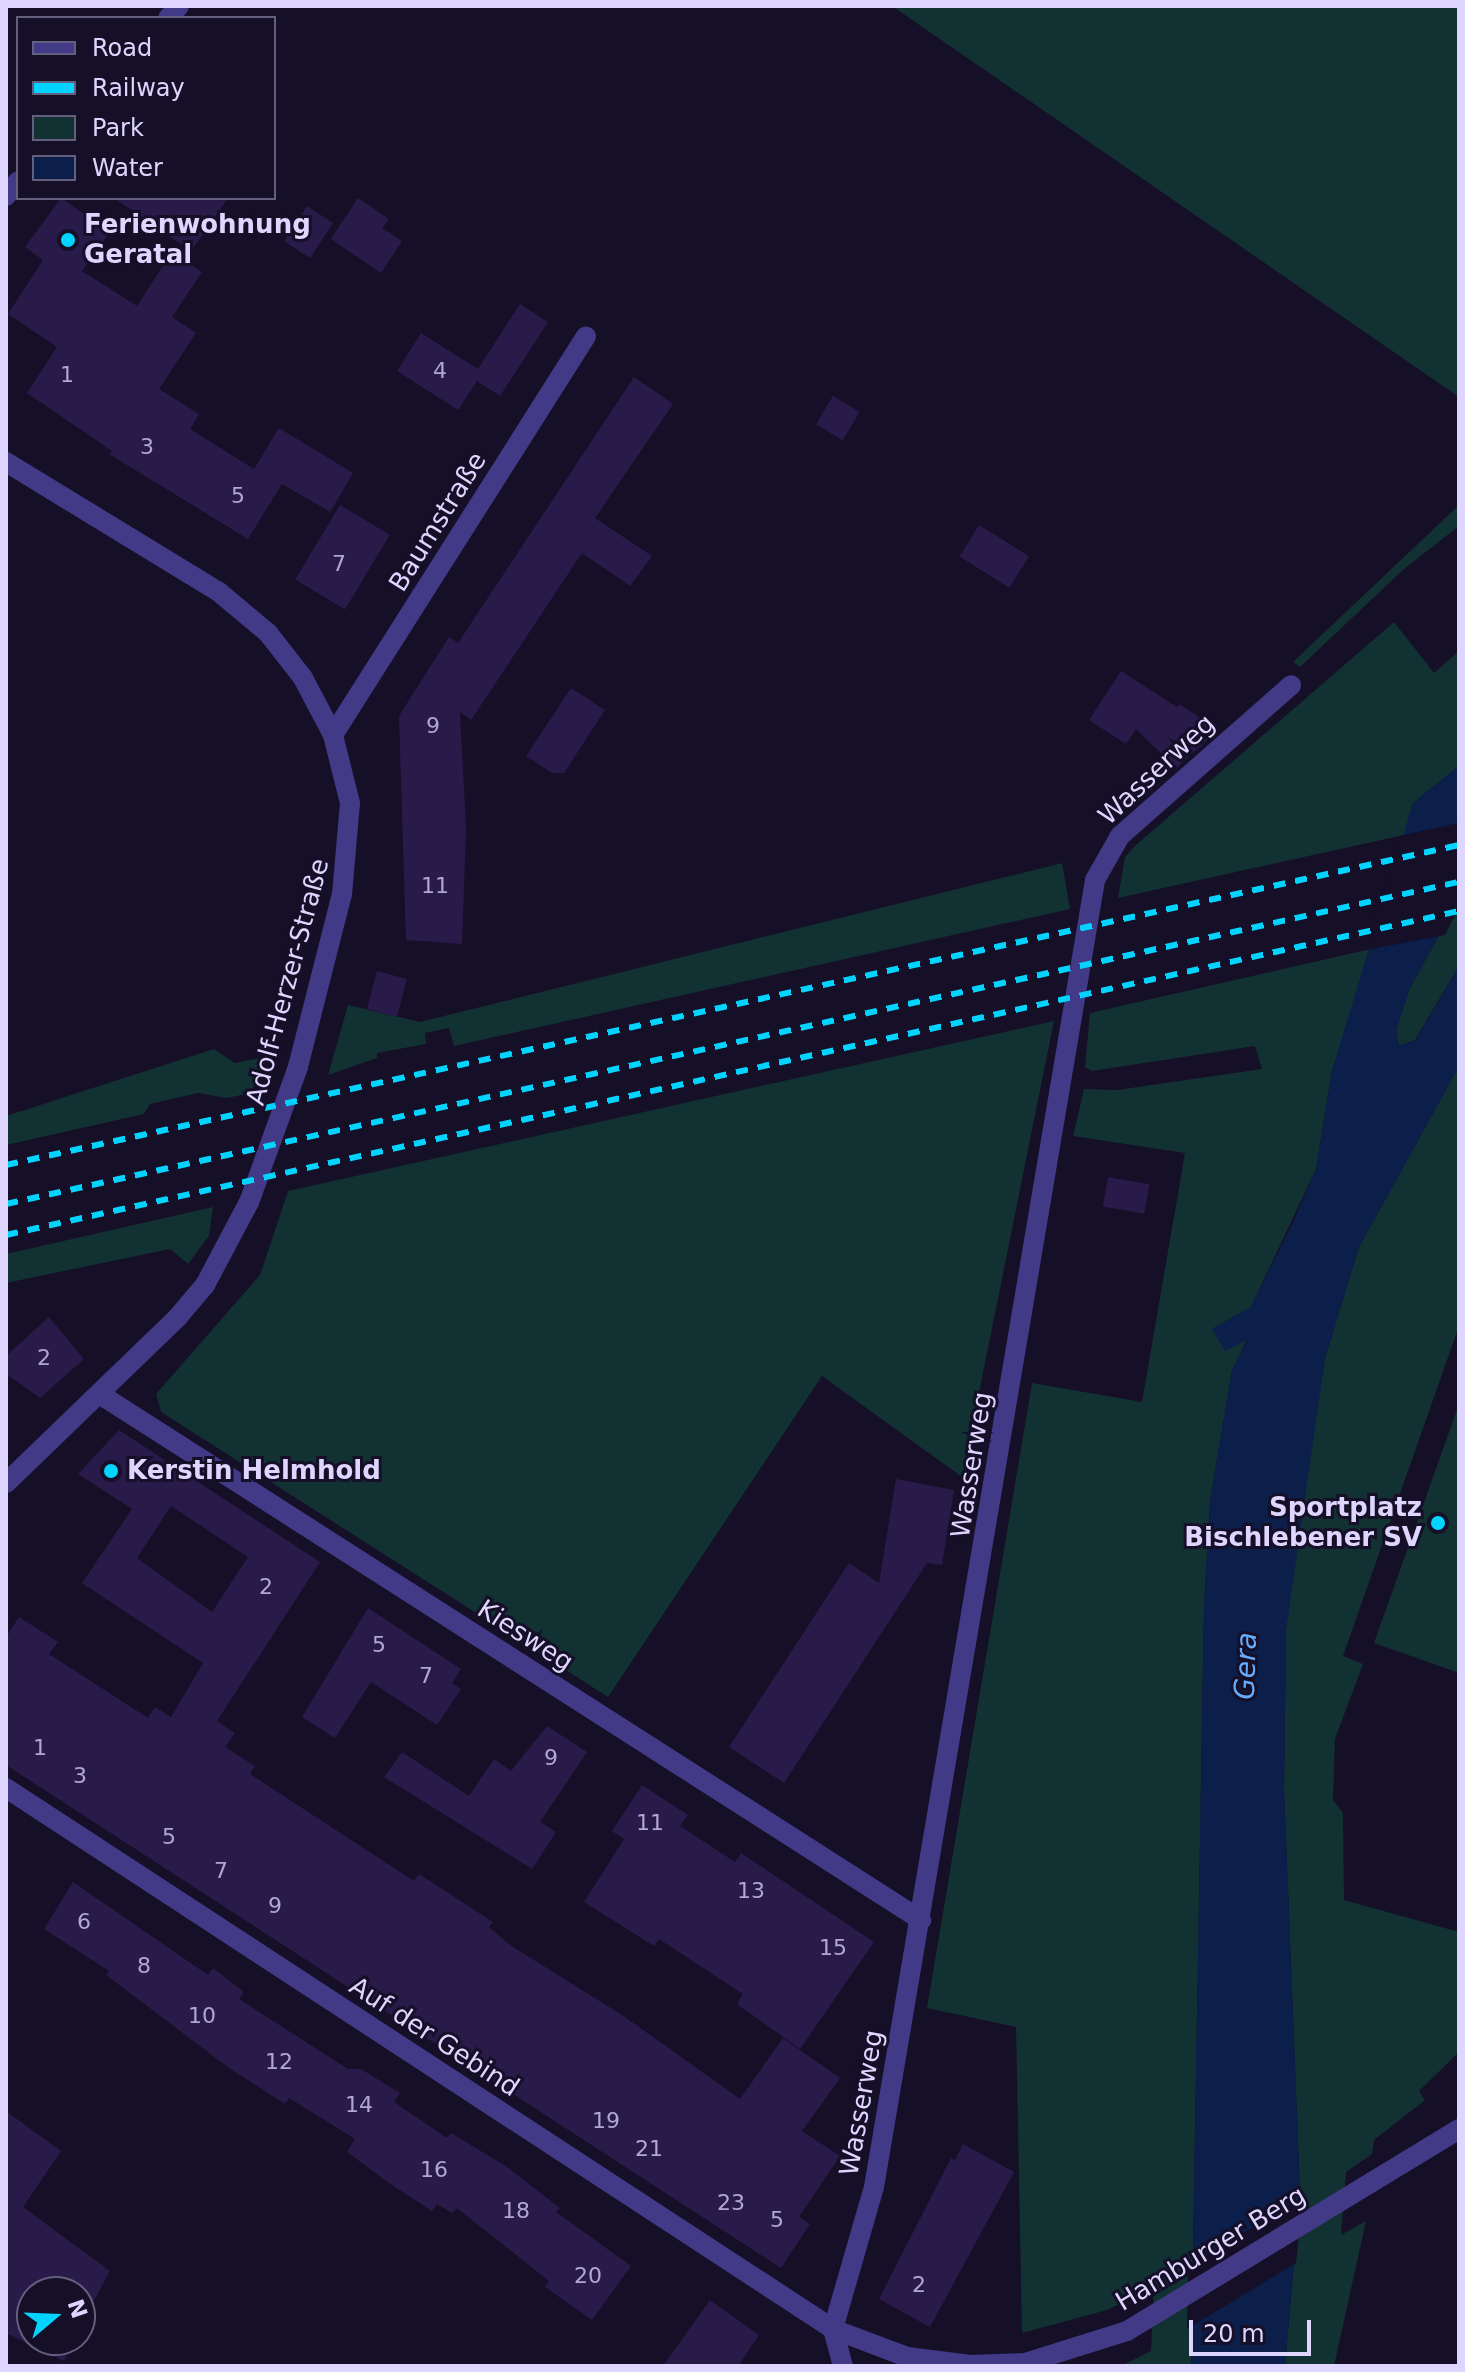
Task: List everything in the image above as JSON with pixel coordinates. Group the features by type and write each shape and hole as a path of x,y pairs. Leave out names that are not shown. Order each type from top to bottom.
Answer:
{"street":[{"name":"Baumstraße","path":"333,735 586,337"},
{"name":"Adolf-Herzer-Straße","path":"6,462 219,592 256,622 303,678 333,735 350,803 349,847 342,894 298,1067 249,1202 205,1285 101,1395 6,1483"},
{"name":"Wasserweg","path":"833,2329 874,2187 1095,880 1120,836 1291,685"},
{"name":"Kiesweg","path":"101,1395 921,1920"},
{"name":"Auf der Gebind","path":"6,1788 833,2329"},
{"name":"Hamburger Berg","path":"833,2329 907,2357 998,2364 1025,2363 1084,2347 1153,2318 1459,2129"},
{"path":"833,2329 843,2366"}],"green space":[{"path":"892,6 1459,6 1459,397"},
{"path":"1459,505 1459,526 1404,569 1300,667 1293,662"},
{"path":"1394,622 1434,673 1459,651 1459,766 1413,803 1404,835 1118,898 1125,857 1136,845"},
{"path":"1062,863 1070,909 454,1046 449,1028 425,1033 426,1044 377,1053 377,1058 328,1075 348,1005 420,1022"},
{"path":"1459,899 1459,966 1415,1040 1399,1046 1396,1030 1410,988"},
{"path":"1371,949 1332,1071 1316,1169 1251,1307 1212,1329 1247,1339 1232,1371 1210,1501 1204,1608 1191,2366 1121,2366 1151,2351 1154,2287 1107,2310 1022,2333 1016,2027 927,2008 1032,1383 1142,1402 1185,1153 1073,1136 1084,1089 1117,1090 1262,1069 1255,1046 1092,1071 1085,1067 1090,1013"},
{"path":"1054,1021 962,1477 822,1376 608,1697 161,1412 156,1394 260,1275 288,1191"},
{"path":"214,1049 235,1063 265,1057 251,1093 227,1098 198,1093 150,1104 144,1114 6,1145 6,1116"},
{"path":"1459,1066 1459,1326 1343,1656 1363,1664 1335,1739 1333,1800 1343,1813 1344,1900 1459,1932 1459,2052 1419,2091 1425,2100 1374,2140 1372,2154 1346,2172 1341,2235 1366,2221 1334,2366 1285,2366 1300,2193 1284,1789 1286,1630 1301,1503 1325,1358 1359,1247"},
{"path":"213,1207 209,1236 188,1264 170,1249 6,1283 6,1254"},
{"name":"Sportplatz Bischlebener SV","path":"1459,1404 1459,1673 1374,1643"}],"water":[{"name":"Gera","path":"1459,766 1459,899 1410,988 1396,1030 1399,1046 1416,1040 1459,966 1459,1066 1359,1247 1325,1358 1286,1630 1284,1789 1300,2193 1285,2366 1191,2366 1204,1608 1210,1501 1232,1371 1247,1340 1225,1351 1212,1329 1251,1307 1294,1220 1316,1169 1332,1071 1413,803"}],"pier":[{"path":"1459,823 1459,907 1445,935 1366,950 1399,836"},
{"path":"1303,2197 1296,2263 1187,2329 1188,2266"}],"building":[{"path":"358,198 389,219 382,228 402,241 381,273 331,239"},
{"path":"60,200 64,200 110,232 82,271 137,306 172,252 202,272 172,317 196,333 159,389 199,414 190,429 254,469 279,428 353,473 330,512 282,484 248,539 109,454 112,451 27,393 57,347 8,314 43,260 25,247"},
{"path":"117,200 227,200 191,251"},
{"path":"307,206 333,223 310,258 284,241"},
{"path":"520,304 548,322 500,396 477,381 458,410 397,371 421,333 478,369"},
{"path":"634,377 673,404 595,518 652,556 630,586 582,553 471,720 460,712 466,829 462,944 406,940 399,716 449,637 458,643"},
{"path":"833,396 860,412 843,440 816,424"},
{"path":"340,505 390,535 345,609 295,580"},
{"path":"979,525 1029,556 1009,588 959,556"},
{"path":"1121,671 1219,730 1176,768 1136,729 1126,744 1089,720"},
{"path":"571,688 605,710 564,773 552,773 526,756"},
{"path":"377,971 407,979 397,1017 367,1009"},
{"path":"1108,1177 1149,1184 1144,1214 1103,1207"},
{"path":"49,1317 84,1359 40,1398 6,1374 6,1356"},
{"path":"119,1430 320,1562 217,1721 235,1733 225,1747 255,1766 250,1774 414,1881 419,1874 493,1922 489,1927 510,1945 622,2015 740,2099 783,2038 840,2078 802,2131 840,2156 799,2217 810,2224 781,2268 6,1765 6,1637 19,1617 58,1642 49,1654 148,1718 155,1707 171,1717 203,1663 82,1583 132,1509 78,1474","holes":["171,1506 248,1557 212,1612 137,1558"]},
{"path":"896,1479 954,1490 942,1565 927,1563 784,1783 729,1747 849,1563 879,1583"},
{"path":"368,1608 461,1669 452,1683 461,1689 437,1725 371,1682 335,1738 302,1717"},
{"path":"547,1726 587,1752 540,1822 556,1832 532,1869 384,1777 402,1752 469,1796 494,1759 511,1771"},
{"path":"642,1785 688,1815 680,1826 735,1862 741,1853 874,1942 800,2049 737,2004 743,1994 659,1939 654,1946 584,1902 624,1839 612,1831"},
{"path":"73,1882 208,1975 213,1968 244,1992 239,1999 348,2069 361,2069 400,2093 394,2102 447,2138 451,2133 507,2167 560,2208 556,2212 631,2266 592,2320 545,2287 549,2281 457,2208 452,2213 437,2204 432,2211 392,2185 347,2152 355,2139 289,2098 285,2104 229,2068 106,1975 109,1971 44,1929"},
{"path":"6,2111 61,2151 23,2207 110,2271 96,2297 96,2276 16,2276 16,2338 6,2333"},
{"path":"963,2144 1014,2172 930,2327 879,2299 951,2158 955,2160"},
{"path":"710,2300 759,2335 738,2366 663,2366"}],"railway":[{"path":"6,1165 1459,845"},
{"path":"6,1204 1459,882"},
{"path":"6,1235 1459,911"}],"place":[{"name":"Ferienwohnung Geratal","path":"68,240"},
{"name":"Kerstin Helmhold","path":"111,1471"},
{"name":"Sportplatz Bischlebener SV","path":"1438,1523"}]}
